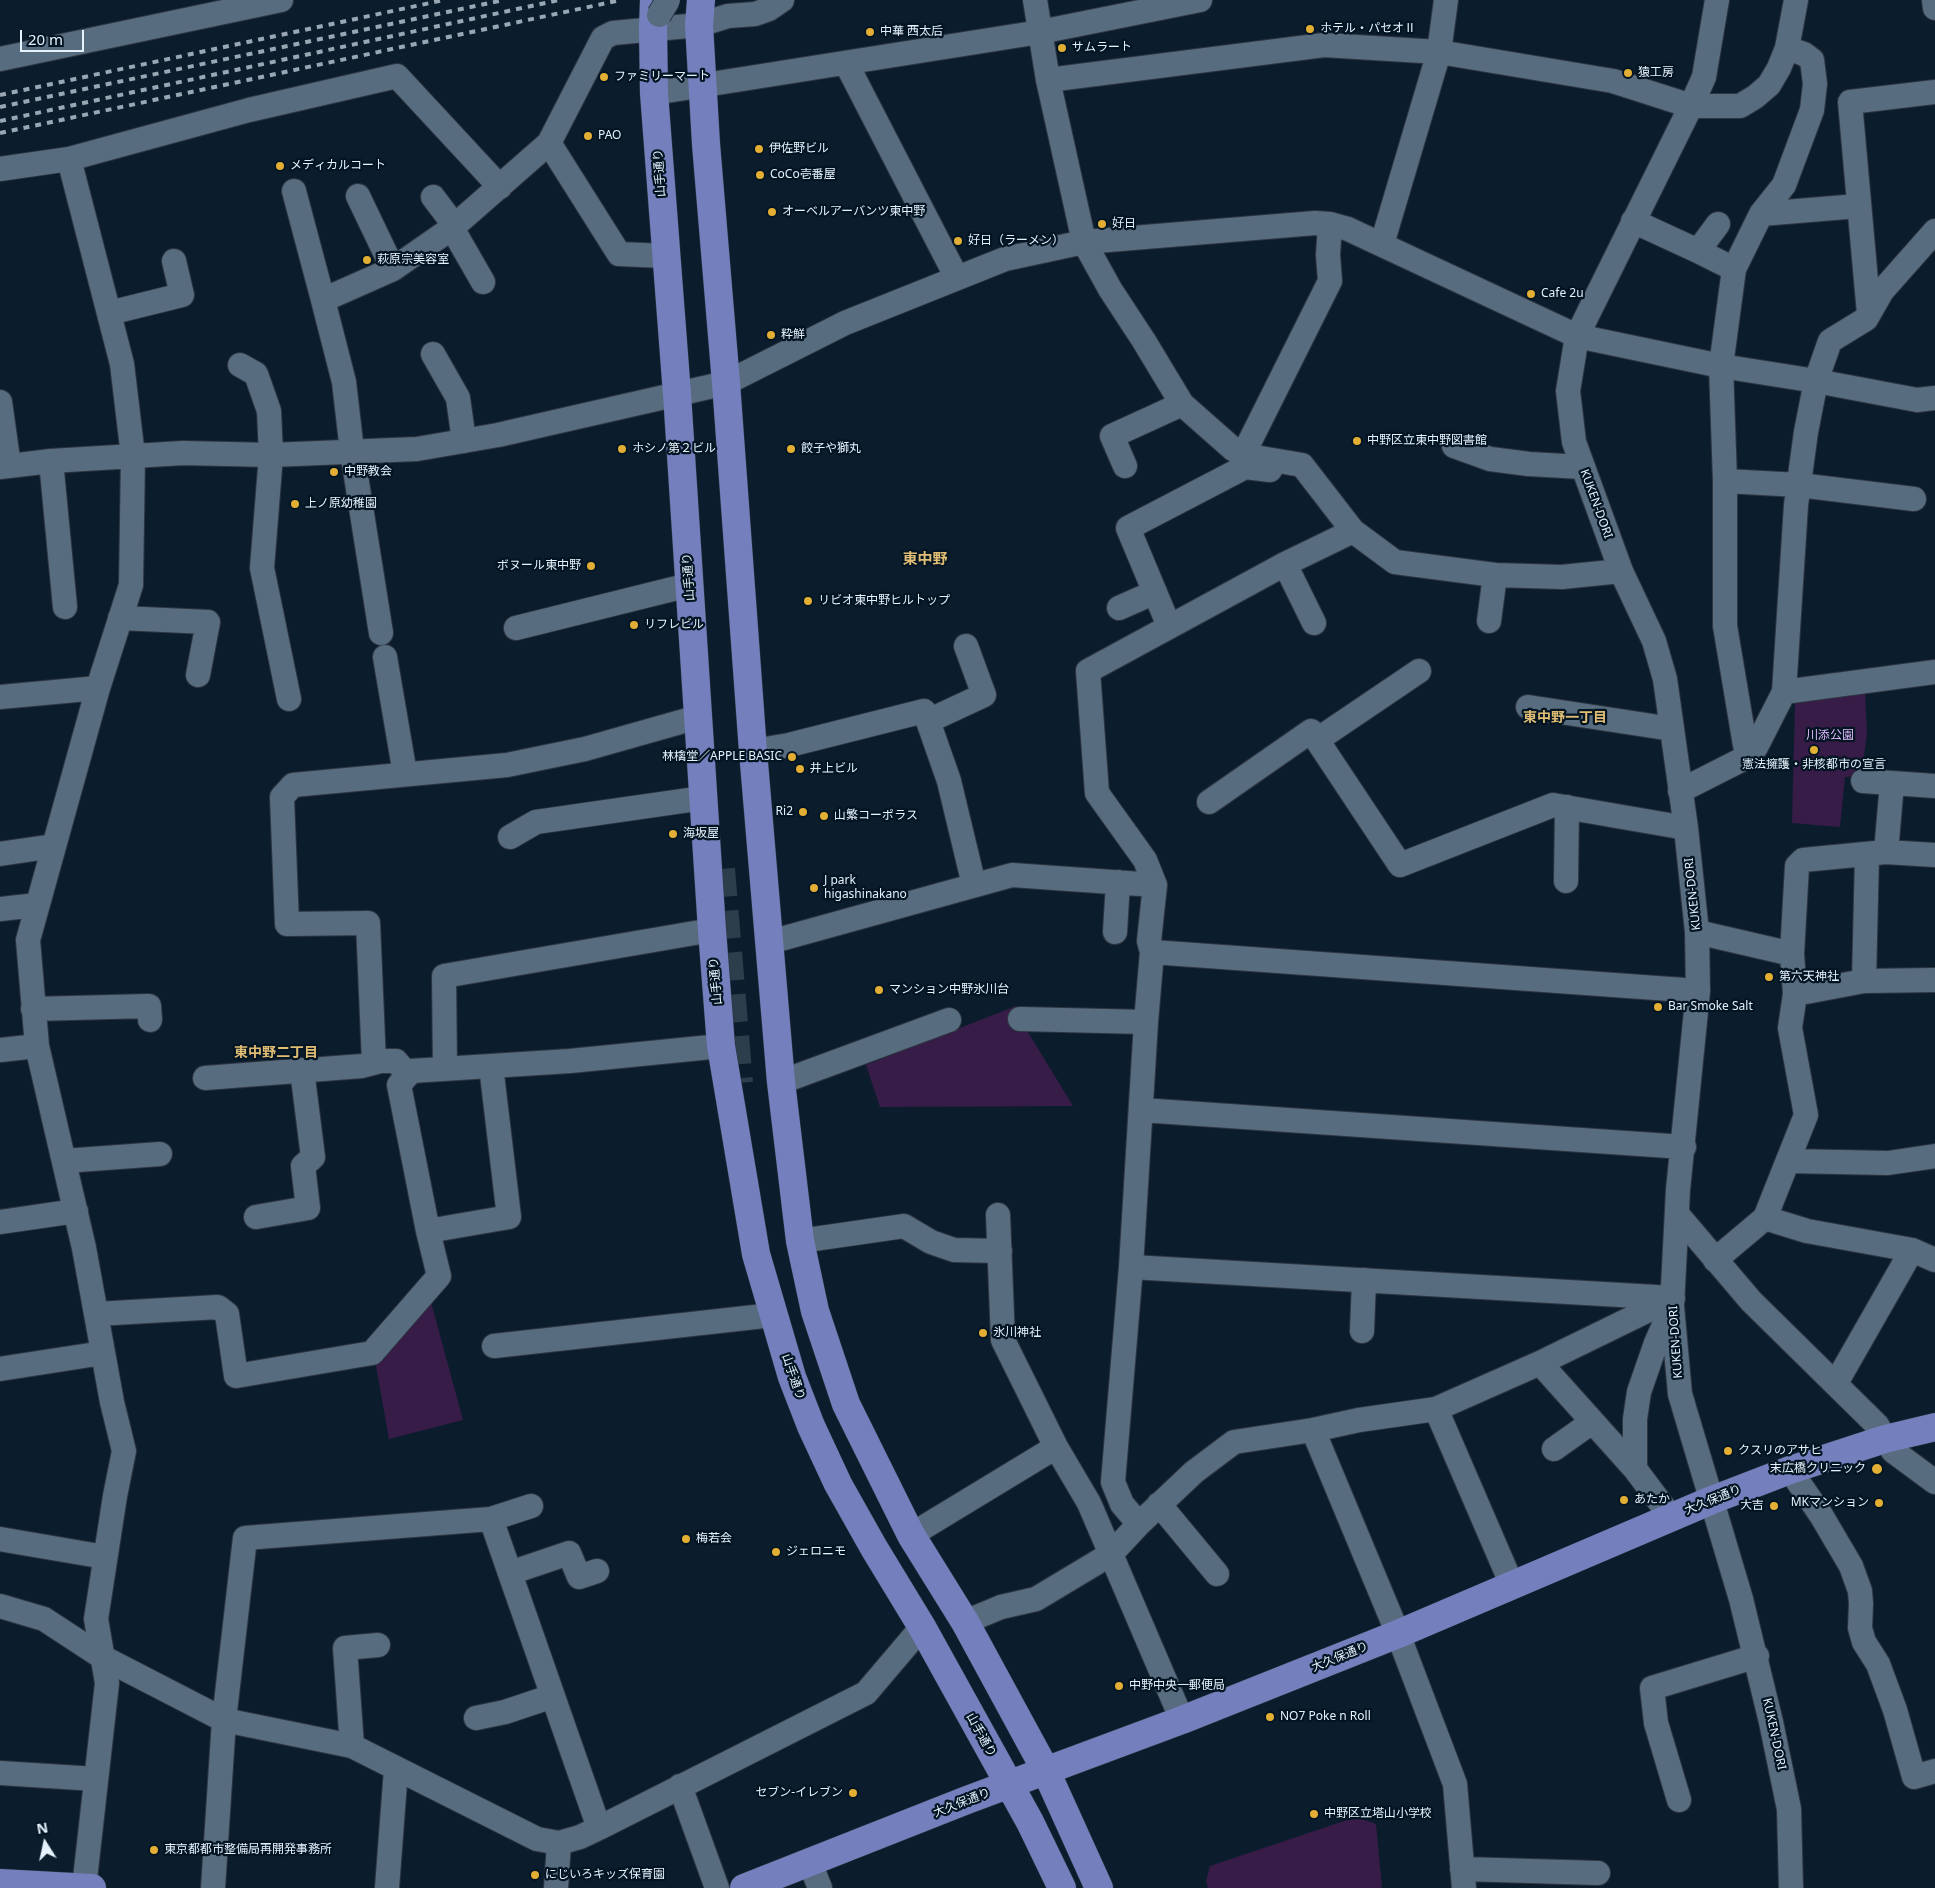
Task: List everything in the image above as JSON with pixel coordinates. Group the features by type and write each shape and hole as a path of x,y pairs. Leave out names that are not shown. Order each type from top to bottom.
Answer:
{"main road":[{"name":"山手通り","path":"657,12 654,93 677,394 721,1046 756,1254 792,1376 811,1426 838,1484 922,1628 1030,1822 1062,1888"},
{"path":"700,12 702,85 753,750 781,1082 800,1242 815,1311 846,1404 911,1535 965,1622 1046,1771 1099,1888"},
{"name":"大久保通り","path":"744,1888 1008,1785 1182,1720 1398,1634 1712,1500 1790,1470 1885,1439 1935,1428"},
{"path":"0,1883 92,1888"}],"street":[{"path":"0,58 281,0"},
{"path":"322,300 393,269 454,227 549,143 603,38 657,12 700,12 728,16 755,14 782,0"},
{"path":"1035,0 1048,80 1084,242 1110,289 1182,404 1233,449 1243,455 1302,465 1353,531 1395,562 1495,575 1562,578 1621,571"},
{"path":"654,93 1040,32 1200,0"},
{"path":"1382,244 1439,52 1446,0"},
{"name":"KUKEN-DORI","path":"1717,0 1704,77 1577,336 1568,391 1574,442 1582,467 1621,571 1654,641 1665,679 1686,828 1697,932 1698,990 1677,1214 1673,1302 1680,1394 1757,1656 1789,1809 1791,1888"},
{"path":"1048,80 1324,45 1439,52 1613,81 1691,106 1740,106 1755,98 1769,85 1787,48 1796,0"},
{"path":"1934,0 1935,8"},
{"path":"1749,756 1745,745 1725,626 1725,481 1721,366 1734,269 1761,214 1784,185 1812,110 1815,84 1812,60 1804,54 1787,48"},
{"path":"846,62 957,278"},
{"path":"0,169 69,159 248,110 397,76 500,187"},
{"path":"1869,314 1850,102 1935,92"},
{"path":"549,143 619,254 666,256"},
{"path":"69,159 122,364 133,456 131,585 98,688 28,940 37,1046 76,1211 124,1451 96,1619 108,1683 84,1888"},
{"path":"294,191 344,382 352,452 381,633"},
{"path":"358,196 393,269"},
{"path":"433,196 454,227 482,282"},
{"path":"1761,214 1858,206"},
{"path":"1633,220 1734,269"},
{"path":"0,402 4,467 51,461 183,453 271,455 417,449 498,435 726,383 845,323 1005,258 1084,242 1315,223 1330,224 1348,229 1577,336 1721,366 1917,400 1935,398"},
{"path":"1243,455 1330,281 1328,255 1330,224"},
{"path":"1698,250 1718,224"},
{"path":"1680,791 1749,756 1784,692 1799,485 1806,432 1816,381 1830,341 1866,319 1882,291 1935,231"},
{"path":"109,313 182,295 174,261"},
{"path":"433,354 458,398 464,441"},
{"path":"240,365 256,374 269,411 271,455 262,568 289,699"},
{"path":"1125,466 1112,436 1182,404"},
{"path":"1454,446 1490,459 1529,464 1582,467"},
{"path":"51,461 65,606"},
{"path":"1169,626 1128,528 1245,467 1284,474 1300,482 1317,496 1326,496"},
{"path":"1725,481 1799,485 1914,498"},
{"path":"1138,1524 1122,1504 1113,1482 1131,1267 1152,952 1149,941 1155,885 1145,860 1097,793 1088,671 1285,564 1353,531"},
{"path":"1285,564 1314,623"},
{"path":"1489,621 1495,575"},
{"path":"516,628 689,586"},
{"path":"1119,608 1155,592"},
{"path":"120,618 208,622 198,675"},
{"path":"928,721 984,695 966,646"},
{"path":"385,657 406,774"},
{"path":"1317,740 1420,671"},
{"path":"1784,692 1935,672"},
{"path":"0,697 98,688"},
{"path":"1528,707 1672,729"},
{"path":"753,750 789,745 924,711 949,782 974,885"},
{"path":"374,1063 368,923 287,924 282,797 293,785 507,765 585,749 698,717"},
{"path":"1209,802 1311,731 1400,865 1553,805 1686,828"},
{"path":"1864,780 1935,786"},
{"path":"1864,981 1876,853 1892,783"},
{"path":"510,837 536,822 703,798"},
{"path":"1566,881 1567,807"},
{"path":"0,854 54,846"},
{"path":"1715,1260 1765,1218 1806,1115 1790,1028 1795,994 1792,954 1797,866 1803,860 1876,853 1935,854"},
{"path":"770,942 1012,875 1155,885"},
{"path":"1115,932 1118,882"},
{"path":"0,909 37,906"},
{"path":"445,1069 444,976 712,930"},
{"path":"1697,932 1792,954"},
{"path":"1152,952 1698,990"},
{"path":"1795,994 1864,981 1935,980"},
{"path":"33,1009 149,1006 150,1020"},
{"path":"1020,1019 1146,1022"},
{"path":"781,1082 949,1020"},
{"path":"0,1050 37,1046"},
{"path":"96,1314 218,1307 227,1314 236,1376 372,1353 439,1276 428,1231 399,1085 412,1071 570,1061 721,1046"},
{"path":"205,1078 362,1066 396,1060 408,1075"},
{"path":"428,1231 509,1217 491,1066"},
{"path":"256,1217 308,1208 303,1166 313,1157 302,1070"},
{"path":"1141,1110 1684,1147"},
{"path":"64,1161 160,1154"},
{"path":"1788,1161 1888,1163 1935,1156"},
{"path":"0,1222 76,1211"},
{"path":"1677,1214 1751,1301 1877,1425 1893,1451 1935,1482"},
{"path":"998,1215 1003,1340 1056,1447 1089,1503 1182,1720"},
{"path":"1765,1218 1807,1231 1912,1250 1935,1260"},
{"path":"800,1242 904,1226 931,1242 954,1250 1000,1251"},
{"path":"1836,1384 1912,1250"},
{"path":"1131,1267 1364,1280 1673,1302"},
{"path":"1362,1331 1364,1280"},
{"path":"965,1622 1001,1607 1036,1599 1111,1554 1138,1524 1194,1472 1234,1442 1313,1430 1359,1420 1436,1409 1673,1302"},
{"path":"1634,1469 1635,1419 1639,1392 1673,1302"},
{"path":"494,1346 773,1315"},
{"path":"0,1369 103,1353"},
{"path":"1540,1363 1634,1469 1671,1517"},
{"path":"1436,1409 1512,1585"},
{"path":"1554,1449 1592,1422"},
{"path":"1313,1430 1398,1634 1455,1784 1463,1879 1598,1873"},
{"path":"911,1535 1056,1447"},
{"path":"1790,1470 1793,1477 1821,1515 1851,1566 1860,1591 1862,1604 1860,1628 1864,1642 1878,1664 1895,1710 1914,1776 1935,1771"},
{"path":"1159,1504 1217,1574"},
{"path":"213,1888 224,1720 245,1538 491,1519 531,1506"},
{"path":"491,1519 599,1828"},
{"path":"0,1539 106,1557"},
{"path":"510,1573 569,1552 579,1577 597,1571"},
{"path":"0,1606 44,1620 102,1658 224,1720 352,1746 537,1839 559,1843 580,1837 599,1828 866,1693 922,1628"},
{"path":"352,1746 344,1648 378,1645"},
{"path":"1678,1800 1656,1723 1652,1688 1757,1656"},
{"path":"476,1718 505,1712 553,1696"},
{"path":"387,1888 396,1768"},
{"path":"0,1772 96,1778"},
{"path":"680,1786 717,1888"},
{"path":"556,1888 559,1843"},
{"path":"810,1863 820,1888"}],"green space":[{"name":"川添公園","path":"1865,693 1867,734 1861,776 1845,777 1840,827 1792,823 1795,703"},
{"path":"1016,1006 1020,1019 1073,1106 880,1107 866,1065"},
{"path":"431,1302 463,1420 389,1439 375,1361"},
{"path":"1356,1817 1376,1824 1382,1888 1208,1888 1206,1881 1210,1866"}],"tunnel":[{"path":"721,869 739,1083"}],"railway":[{"path":"0,95 444,0"},
{"path":"0,107 504,0"},
{"path":"0,121 559,0"},
{"path":"0,133 621,0"}],"place":[{"name":"ホテル・パセオⅡ","path":"1310,29"},
{"name":"中華 西太后","path":"870,32"},
{"name":"サムラート","path":"1062,48"},
{"name":"猿工房","path":"1628,73"},
{"name":"ファミリーマート","path":"604,77"},
{"name":"PAO","path":"588,136"},
{"name":"伊佐野ビル","path":"759,149"},
{"name":"メディカルコート","path":"280,166"},
{"name":"CoCo壱番屋","path":"760,175"},
{"name":"オーベルアーバンツ東中野","path":"772,212"},
{"name":"好日","path":"1102,224"},
{"name":"好日（ラーメン）","path":"958,241"},
{"name":"萩原宗美容室","path":"367,260"},
{"name":"Cafe 2u","path":"1531,294"},
{"name":"粋鮮","path":"771,335"},
{"name":"中野区立東中野図書館","path":"1357,441"},
{"name":"ホシノ第２ビル","path":"622,449"},
{"name":"餃子や獅丸","path":"791,449"},
{"name":"中野教会","path":"334,472"},
{"name":"上ノ原幼稚園","path":"295,504"},
{"name":"ボヌール東中野","path":"591,566"},
{"name":"リビオ東中野ヒルトップ","path":"808,601"},
{"name":"リフレビル","path":"634,625"},
{"name":"憲法擁護・非核都市の宣言","path":"1814,750"},
{"name":"林檎堂／APPLE BASIC","path":"792,757"},
{"name":"井上ビル","path":"800,769"},
{"name":"Ri2","path":"803,812"},
{"name":"山繁コーポラス","path":"824,816"},
{"name":"海坂屋","path":"673,834"},
{"name":"J park higashinakano","path":"814,888"},
{"name":"第六天神社","path":"1769,977"},
{"name":"マンション中野氷川台","path":"879,990"},
{"name":"Bar Smoke Salt","path":"1658,1007"},
{"name":"氷川神社","path":"983,1333"},
{"name":"クスリのアサヒ","path":"1728,1451"},
{"name":"末広橋クリニック","path":"1877,1469"},
{"name":"あたか","path":"1624,1500"},
{"name":"MKマンション","path":"1879,1503"},
{"name":"大吉","path":"1774,1506"},
{"name":"梅若会","path":"686,1539"},
{"name":"ジェロニモ","path":"776,1552"},
{"name":"中野中央一郵便局","path":"1119,1686"},
{"name":"NO7 Poke n Roll","path":"1270,1717"},
{"name":"セブン-イレブン","path":"853,1793"},
{"name":"中野区立塔山小学校","path":"1314,1814"},
{"name":"東京都都市整備局再開発事務所","path":"154,1850"},
{"name":"にじいろキッズ保育園","path":"535,1875"}],"district":[{"name":"東中野","path":"925,560"},
{"name":"東中野一丁目","path":"1565,718"},
{"name":"東中野二丁目","path":"276,1053"}]}
